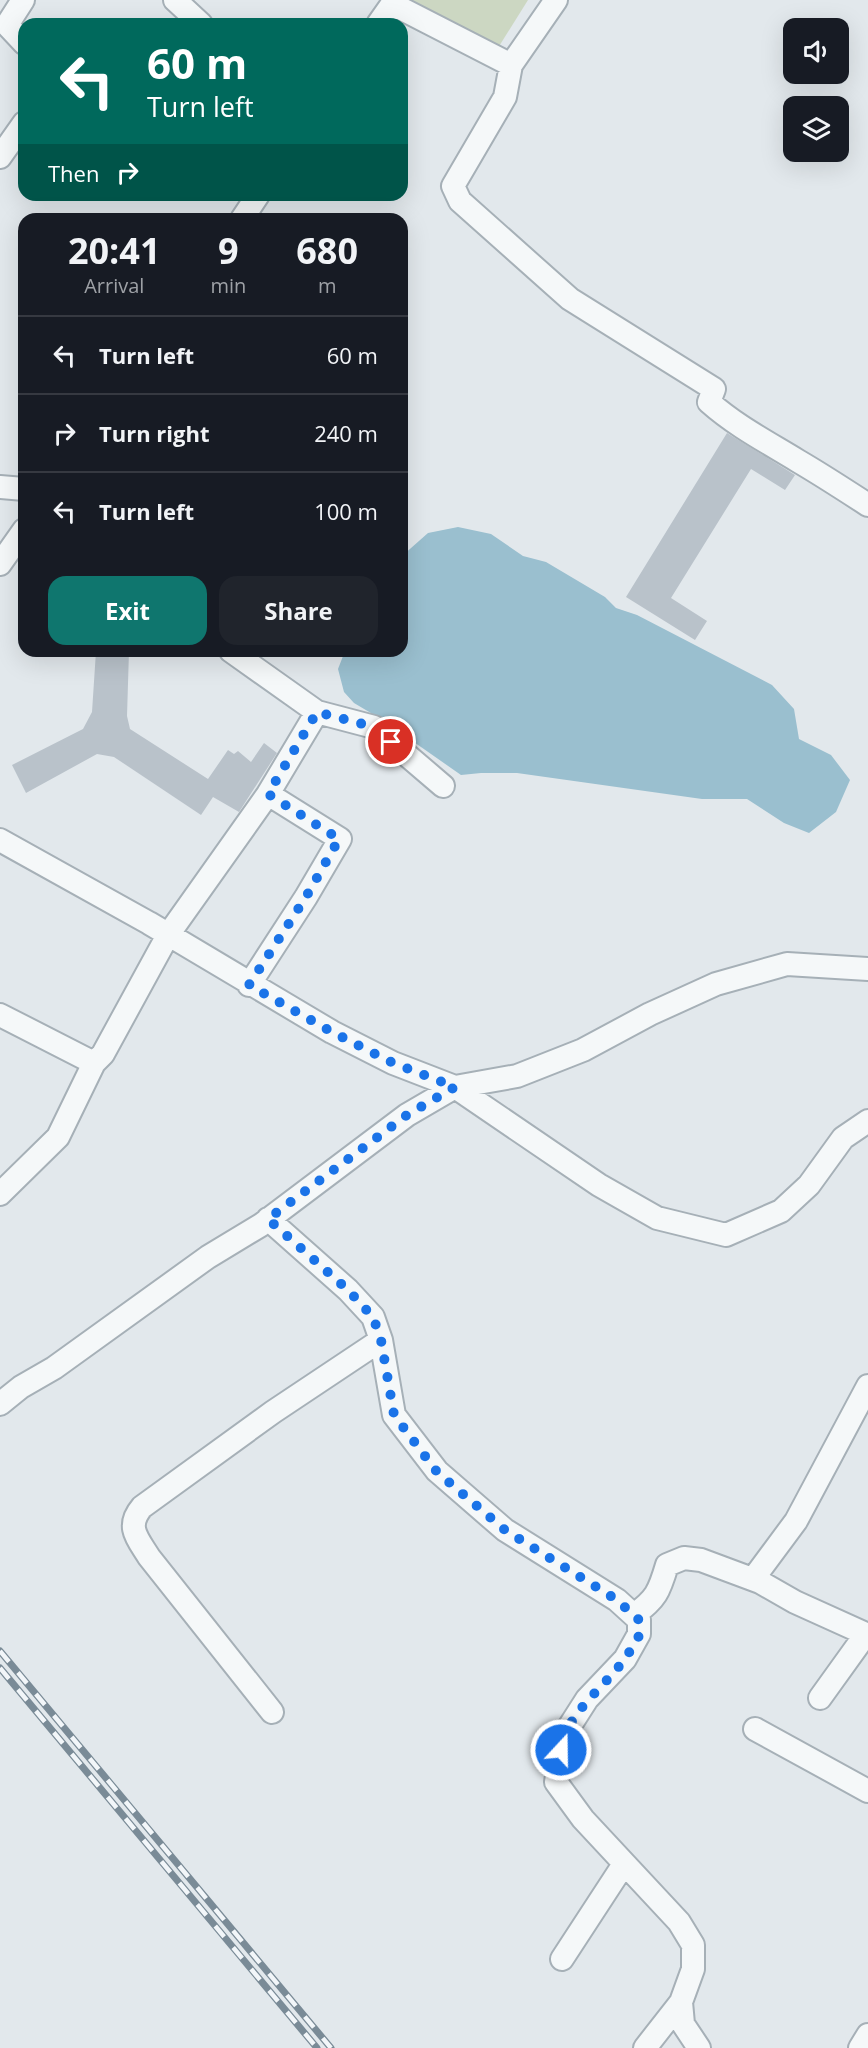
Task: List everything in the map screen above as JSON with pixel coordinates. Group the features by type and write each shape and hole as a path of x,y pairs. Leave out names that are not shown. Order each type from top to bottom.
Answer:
{"street":[{"path":"18,37 6,25 23,0"},
{"path":"175,0 194,18"},
{"path":"556,0 511,65 505,97 453,186 460,201 570,299 714,389 709,402 733,421 868,506"},
{"path":"383,10 400,8 511,65"},
{"path":"0,157 18,132"},
{"path":"0,487 18,488"},
{"path":"0,564 18,538"},
{"path":"239,657 317,712 374,727 443,786"},
{"path":"0,1194 58,1137 94,1063 103,1054 168,935 268,794 317,712"},
{"path":"249,985 306,897 339,839 268,794"},
{"path":"0,840 342,1037 393,1063 455,1087 599,1185 657,1218 726,1235 781,1211 809,1185 843,1138 868,1121"},
{"path":"0,1404 208,1257 268,1219 407,1115 455,1087 517,1076 583,1050 650,1014 716,984 788,964 868,969"},
{"path":"0,1015 94,1063"},
{"path":"268,1219 348,1290 373,1317 381,1340 394,1415 437,1472 505,1530 617,1600 639,1620 639,1634 625,1659 587,1699 564,1735 556,1782 583,1819 679,1922 693,1945 693,1970 681,2002 645,2048"},
{"path":"272,1712 149,1557 132,1527 134,1519 142,1507 273,1412 381,1340"},
{"path":"753,1579 796,1521 868,1386"},
{"path":"634,1615 652,1602 668,1565 684,1558 701,1560 753,1579 795,1602 867,1635 820,1698"},
{"path":"755,1729 868,1791"},
{"path":"562,1959 624,1864"},
{"path":"681,2002 683,2024 699,2048"},
{"path":"860,2048 868,2036"}],"green space":[{"path":"399,0 528,0 491,59"}],"water":[{"path":"458,527 491,534 523,556 546,562 605,597 616,608 637,615 772,685 794,709 799,739 831,755 850,780 836,812 809,833 784,823 747,799 702,799 517,773 461,775 354,703 344,692 338,669 343,657 408,657 408,551 428,533"}],"building":[{"path":"727,433 795,475 785,490 751,469 671,598 707,621 695,640 626,597"},
{"path":"96,657 129,657 127,716 130,729 208,779 228,750 234,754 238,751 251,762 264,743 277,753 239,812 213,797 201,815 114,757 97,754 26,793 12,765 83,729 92,712"}],"railway":[{"path":"0,1651 331,2048"},
{"path":"0,1668 317,2048"}],"route":[{"path":"391,742 374,727 317,712 268,794 339,839 306,897 249,985 393,1063 455,1087 407,1115 268,1219 348,1290 373,1317 381,1340 394,1415 437,1472 505,1530 617,1600 639,1620 639,1634 625,1659 587,1699 564,1735 561,1750"}]}
